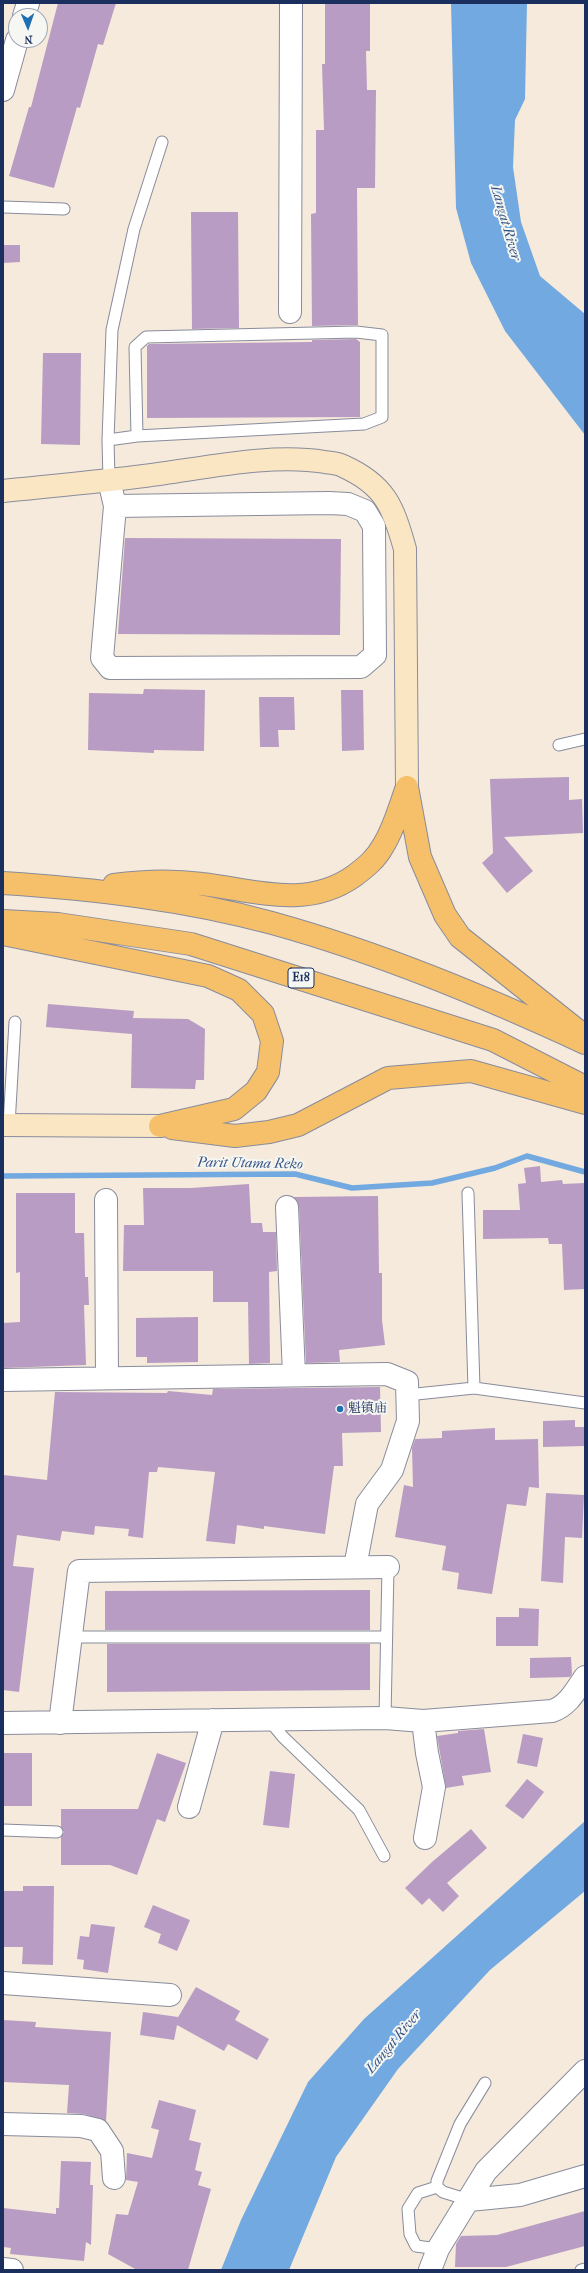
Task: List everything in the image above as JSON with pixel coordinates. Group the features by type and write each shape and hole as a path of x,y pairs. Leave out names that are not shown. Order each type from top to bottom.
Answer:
{"highway":[{"path":"91,889 132,882 166,882 202,884 253,893 287,896 323,892 346,881 369,865 384,846 407,787"},
{"path":"407,787 420,857 445,915 460,937 585,1036"},
{"path":"3,883 91,889 179,903 271,923 373,955 485,998 585,1043"},
{"name":"E18","path":"3,922 58,924 191,944 493,1040 585,1087"},
{"path":"3,934 208,976 239,990 263,1014 272,1041 268,1072 256,1091 234,1109 160,1126"},
{"path":"160,1126 234,1136 270,1132 298,1125 388,1078 471,1071 585,1103"}],"street":[{"path":"290,312 291,3"},
{"path":"3,90 15,48"},
{"path":"3,490 109,480 257,461 304,459 342,465 372,483 383,494 395,514 405,548 407,787"},
{"path":"109,480 115,506 102,658 110,668 361,667 375,655 374,526 366,511 348,504 329,503 115,506"},
{"path":"6,1125 160,1126"},
{"path":"106,1200 107,1378"},
{"path":"287,1207 294,1375"},
{"path":"3,1380 387,1374 407,1382 408,1421 392,1470 367,1504 356,1566"},
{"path":"60,1723 79,1571 356,1566 388,1567"},
{"path":"3,1723 385,1718 423,1721 552,1711 559,1709 567,1702 585,1677"},
{"path":"189,1807 213,1720"},
{"path":"423,1721 434,1787 425,1838"},
{"path":"3,1983 170,1995"},
{"path":"430,2270 438,2249 486,2170 585,2070"},
{"path":"3,2124 81,2126 98,2130 112,2151 114,2178"},
{"path":"469,2200 520,2195 585,2176"},
{"path":"3,2269 12,2270"}],"lane":[{"path":"109,480 108,440 112,330 134,229 162,142"},
{"path":"3,207 64,208"},
{"path":"108,440 137,436 364,424 382,417 382,335 356,332 146,337 135,347 137,436"},
{"path":"559,745 585,739"},
{"path":"6,1125 15,1022"},
{"path":"468,1193 474,1388"},
{"path":"407,1396 474,1388 585,1403"},
{"path":"385,1718 388,1567"},
{"path":"70,1637 386,1637"},
{"path":"269,1720 284,1737 359,1810 384,1856"},
{"path":"3,1830 57,1832"},
{"path":"469,2200 443,2192 437,2187 436,2181 460,2124 485,2083"},
{"path":"437,2187 418,2193 408,2209 410,2234 416,2246 438,2249"},
{"path":"581,2270 585,2269"}],"water":[{"name":"Langat River","path":"451,3 527,3 525,99 515,120 513,167 521,222 540,276 585,314 585,435 505,331 471,263 456,208"},
{"name":"Langat River","path":"585,1821 585,1891 490,1970 398,2069 336,2157 289,2270 221,2270 241,2220 308,2082 364,2019"}],"building":[{"path":"58,3 116,3 103,45 98,44 80,108 77,107 54,188 9,176 29,107 31,107 46,48 48,48 48,42"},
{"path":"325,3 370,3 370,51 366,51 367,90 376,90 375,188 357,188 358,325 312,326 311,214 316,213 316,130 324,130 322,64 325,64"},
{"path":"191,212 238,212 239,328 192,329"},
{"path":"3,245 20,245 20,262 3,263"},
{"path":"356,339 360,342 360,417 147,418 147,346 149,344 312,342 312,340"},
{"path":"43,353 81,353 80,445 41,444"},
{"path":"125,538 341,539 340,635 118,634"},
{"path":"144,689 205,690 204,751 154,750 154,753 88,750 89,693 143,694"},
{"path":"341,690 363,690 364,750 342,751"},
{"path":"259,697 294,697 295,730 278,730 279,747 260,747"},
{"path":"569,777 569,800 582,799 583,833 504,837 533,871 507,893 482,863 493,853 490,779"},
{"path":"48,1004 134,1011 133,1018 188,1019 205,1029 204,1080 196,1080 195,1089 131,1088 132,1034 46,1027"},
{"path":"540,1166 541,1182 562,1180 563,1184 585,1183 585,1289 564,1290 562,1244 549,1244 548,1238 483,1239 483,1210 520,1210 518,1184 526,1183 524,1168"},
{"path":"249,1184 251,1223 262,1223 263,1232 276,1232 277,1271 269,1272 270,1363 249,1364 248,1302 213,1302 213,1271 123,1271 124,1225 144,1225 143,1188 191,1188"},
{"path":"16,1193 75,1193 75,1233 84,1233 85,1277 88,1277 89,1305 84,1305 86,1365 3,1368 3,1323 20,1322 20,1272 16,1273"},
{"path":"378,1196 379,1273 382,1273 382,1320 385,1345 339,1350 340,1362 306,1363 299,1206 294,1197"},
{"path":"198,1317 198,1362 147,1363 147,1357 136,1357 136,1318"},
{"path":"380,1387 381,1432 342,1433 343,1466 334,1466 325,1534 264,1526 264,1529 237,1525 235,1544 206,1541 215,1472 158,1467 157,1472 149,1472 143,1538 128,1536 129,1529 95,1526 94,1535 62,1531 60,1541 17,1535 13,1566 34,1568 19,1692 3,1690 3,1475 47,1480 55,1392 167,1393 168,1391 212,1395 213,1389"},
{"path":"575,1420 575,1427 585,1427 585,1446 543,1447 543,1421"},
{"path":"495,1428 495,1440 538,1439 539,1488 529,1487 526,1506 507,1504 492,1594 457,1589 459,1573 442,1570 446,1546 395,1537 404,1485 413,1487 412,1448 415,1439 442,1438 442,1431"},
{"path":"546,1493 584,1495 582,1538 565,1537 563,1583 541,1581"},
{"path":"370,1590 370,1630 105,1630 105,1591"},
{"path":"519,1608 539,1609 538,1646 496,1646 496,1617 519,1617"},
{"path":"107,1644 370,1644 370,1690 107,1692"},
{"path":"571,1657 572,1674 570,1677 530,1678 530,1658"},
{"path":"484,1729 491,1772 462,1776 464,1785 446,1788 437,1736 458,1733 458,1731"},
{"path":"523,1734 543,1738 537,1767 517,1763"},
{"path":"3,1753 32,1753 32,1806 3,1806"},
{"path":"157,1753 186,1763 165,1822 157,1819 137,1875 110,1865 61,1865 61,1837 64,1832 61,1827 61,1809 138,1809"},
{"path":"270,1771 295,1774 289,1828 263,1825"},
{"path":"527,1779 544,1792 523,1819 505,1806"},
{"path":"471,1829 487,1848 447,1883 459,1896 443,1912 429,1898 422,1905 405,1888 432,1862"},
{"path":"23,1886 54,1886 53,1965 22,1964 23,1947 3,1947 3,1891 23,1891"},
{"path":"153,1905 190,1920 177,1951 158,1943 161,1934 144,1927"},
{"path":"91,1924 115,1927 108,1973 83,1969 84,1960 77,1959 80,1936 89,1937"},
{"path":"196,1987 240,2011 235,2020 269,2039 257,2060 228,2044 224,2051 177,2025 174,2040 140,2035 143,2012 178,2017 177,2019"},
{"path":"3,2020 36,2022 35,2027 111,2032 106,2121 84,2114 67,2113 69,2085 3,2082"},
{"path":"159,2100 196,2110 189,2140 201,2143 195,2170 202,2172 198,2185 211,2189 188,2270 137,2270 108,2254 116,2214 128,2215 138,2182 126,2180 127,2153 152,2158 159,2130 151,2128"},
{"path":"61,2161 91,2162 90,2185 93,2185 91,2245 86,2242 84,2261 10,2254 11,2248 3,2247 3,2208 56,2214 56,2208 59,2208"},
{"path":"585,2211 585,2246 506,2267 455,2267 456,2244 461,2236 497,2235"}],"waterway":[{"name":"Parit Utama Reko","path":"3,1176 295,1174 352,1188 432,1183 495,1168 527,1156 585,1172"}],"place":[{"name":"魁镇庙","path":"340,1409"}]}
